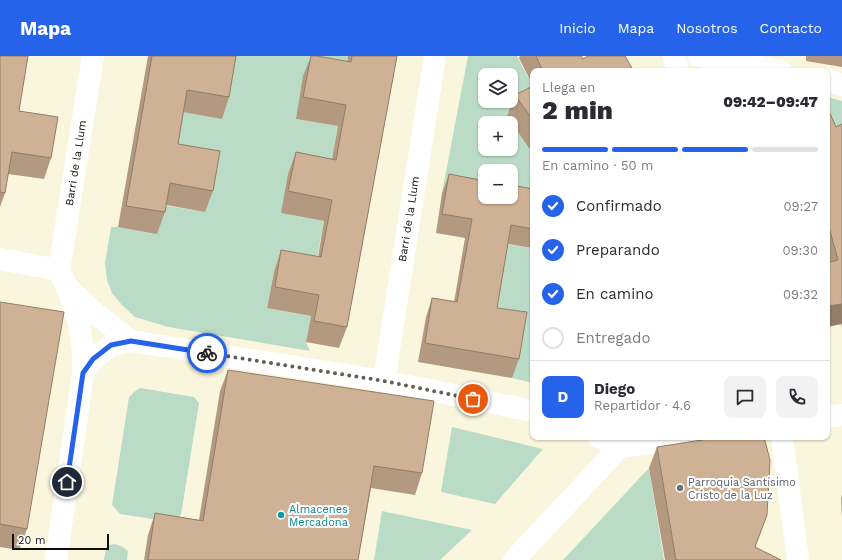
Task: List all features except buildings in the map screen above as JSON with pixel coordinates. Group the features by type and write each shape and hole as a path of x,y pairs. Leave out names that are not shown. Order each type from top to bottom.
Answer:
{"street":[{"name":"Barri de la Llum","path":"63,278 93,56"},
{"name":"Barri de la Llum","path":"384,381 435,56"},
{"path":"673,56 677,68"},
{"path":"699,56 765,68"},
{"path":"830,81 842,85"},
{"path":"0,259 63,278 96,314 131,341"},
{"path":"56,560 83,373 83,351 79,324 63,278"},
{"path":"83,373 93,359 111,345 131,341 384,381 530,410"},
{"path":"830,417 842,415"},
{"path":"605,440 620,447 672,440"},
{"path":"782,440 798,560"},
{"path":"514,560 620,447"}],"green space":[{"path":"189,56 348,56 343,84 296,119 338,126 328,181 281,213 324,221 313,279 274,272 267,308 311,316 306,342 310,351 168,327 135,317 112,293 107,280 105,263 111,227 118,227 162,205 205,212 170,165"},
{"path":"468,56 517,56 530,81 530,208 509,204 518,204 518,164 478,164 478,199 442,193"},
{"path":"830,98 842,101 842,142 830,144"},
{"path":"504,244 530,248 530,382 512,378 490,326"},
{"path":"140,388 194,397 199,403 181,515 172,522 120,514 112,505 129,397"},
{"path":"452,427 543,449 495,504 441,492"},
{"path":"649,468 664,560 563,560"},
{"path":"382,511 472,530 440,560 374,560"},
{"path":"115,544 128,551 127,560 104,560 106,548 109,545"}],"way so far":[{"path":"207,353 384,381 473,399"}],"place":[{"name":"Parroquia Santísimo Cristo de la Luz","path":"680,488"},
{"name":"Almacenes Mercadona","path":"281,515"}],"route":[{"path":"67,482 83,373 93,359 111,345 131,341 207,353"}]}
